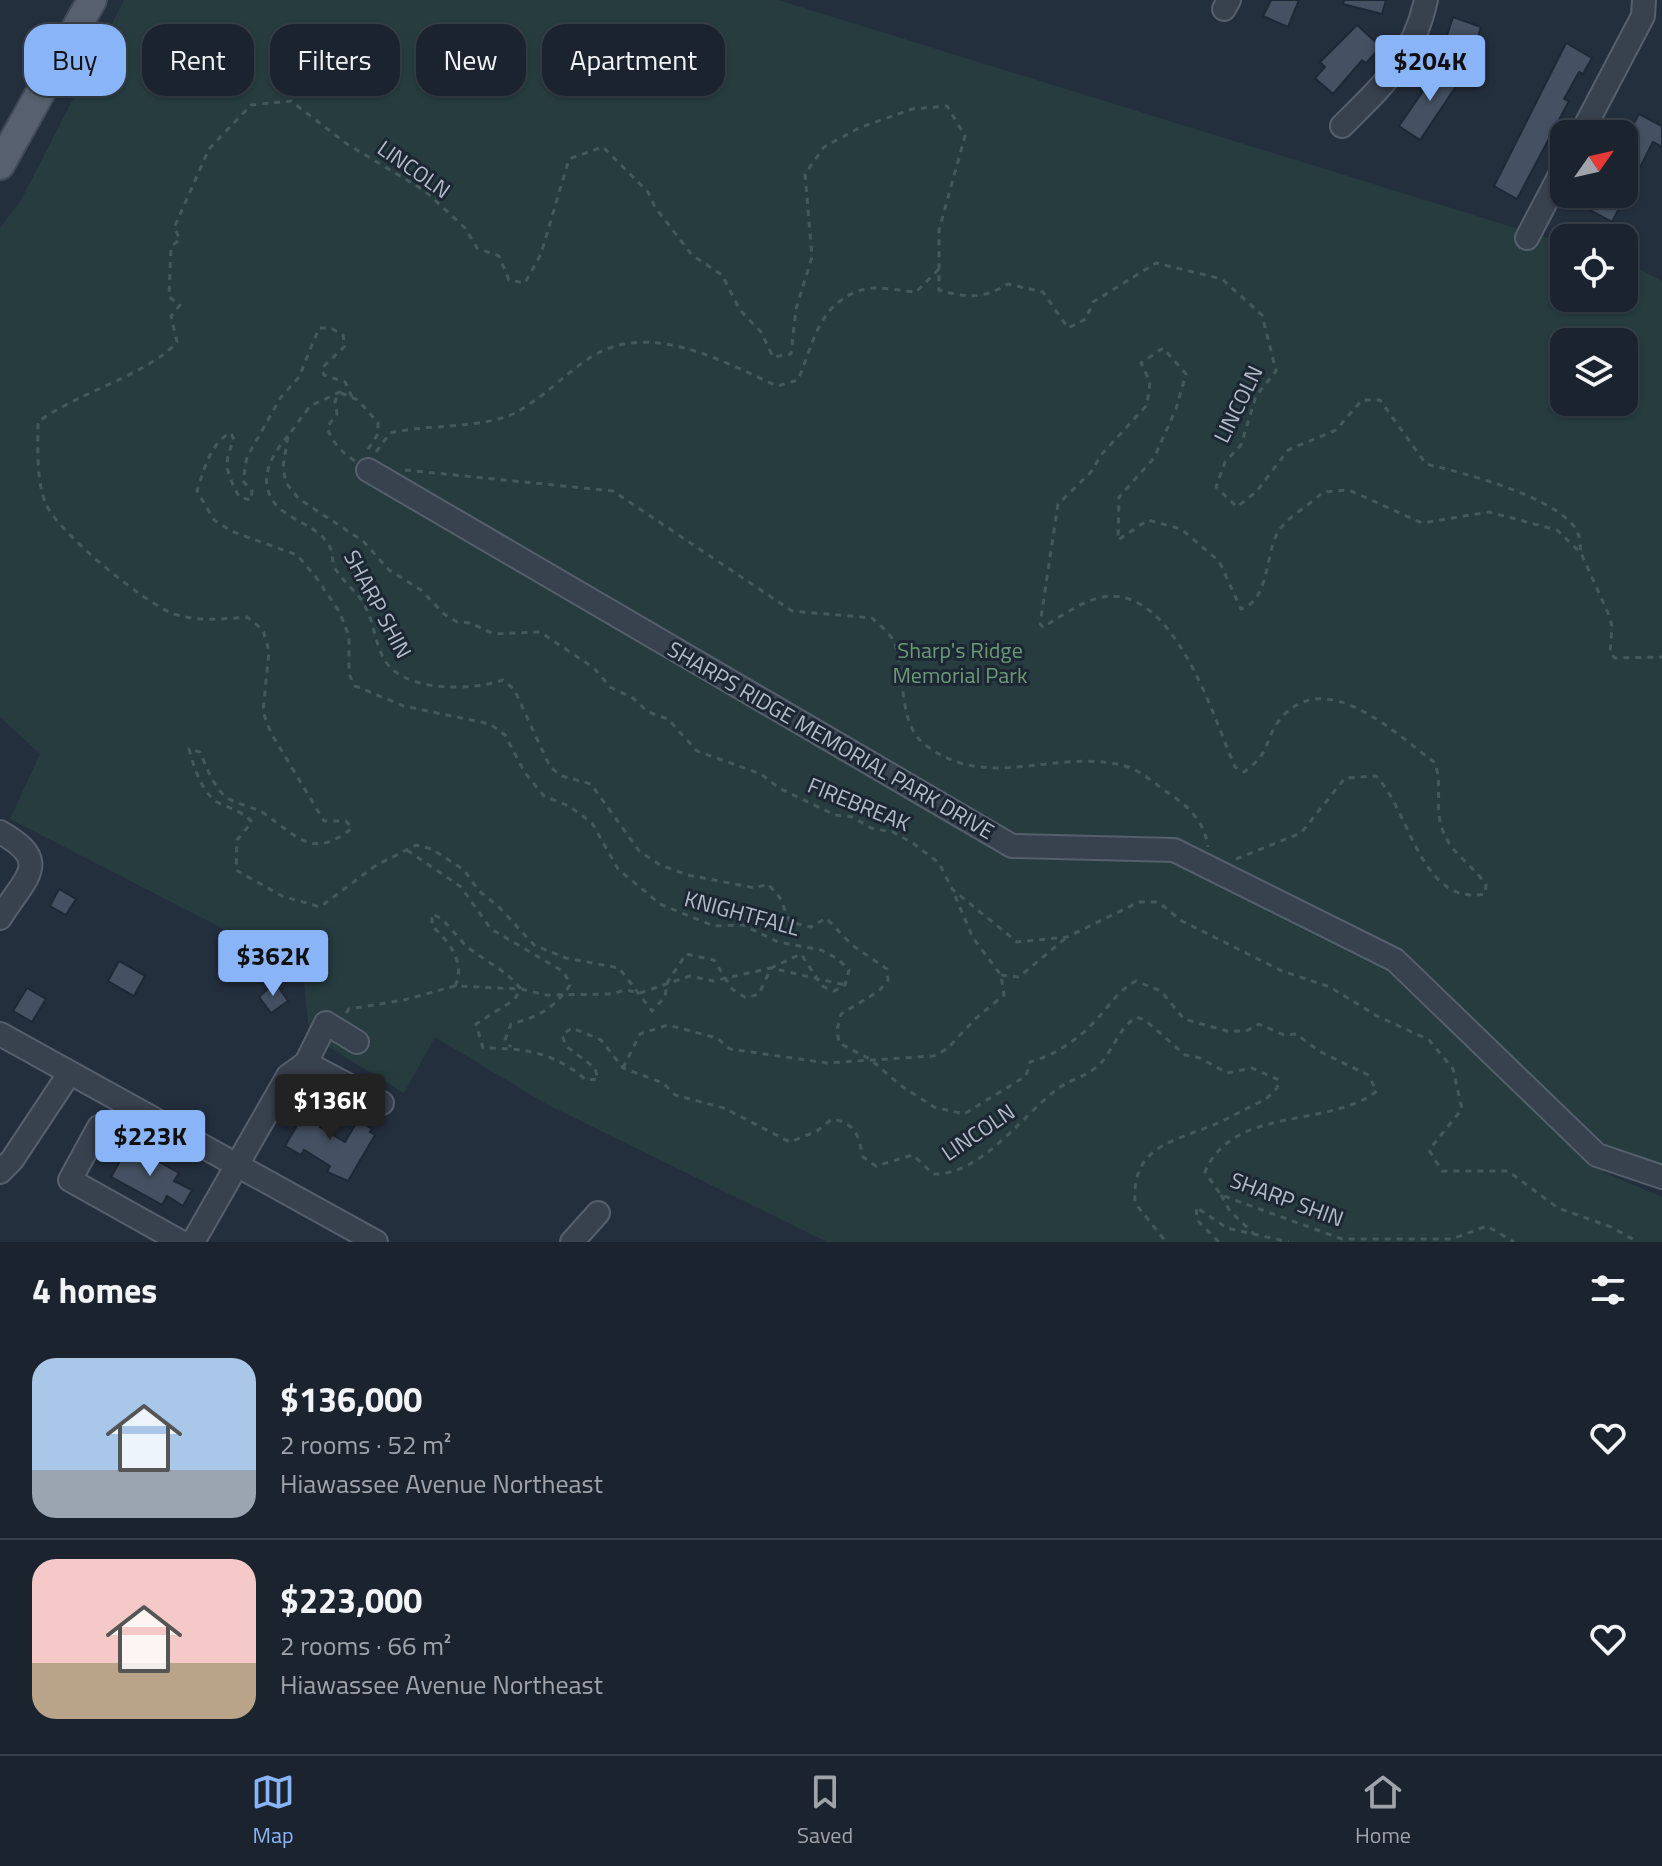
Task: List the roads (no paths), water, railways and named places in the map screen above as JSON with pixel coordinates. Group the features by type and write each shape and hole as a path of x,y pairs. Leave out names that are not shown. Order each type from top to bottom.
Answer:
{"main road":[{"path":"0,165 92,0"}],"street":[{"path":"1342,126 1400,68 1420,29 1426,0"},
{"path":"1589,120 1650,13"},
{"path":"1527,238 1550,194"},
{"name":"SHARPS RIDGE MEMORIAL PARK DRIVE","path":"368,470 1012,846 1174,850 1395,960 1597,1155 1662,1177"},
{"path":"0,832 23,845 31,856 31,867 0,918"},
{"path":"193,1242 288,1076 306,1063 326,1023 357,1042"},
{"path":"0,1034 376,1242"},
{"path":"306,1063 382,1103"},
{"path":"0,1172 12,1160 69,1074"},
{"path":"99,1127 70,1180 181,1242"},
{"path":"572,1242 598,1213"}],"park label":[{"name":"Sharp's Ridge Memorial Park","path":"960,662"}]}
